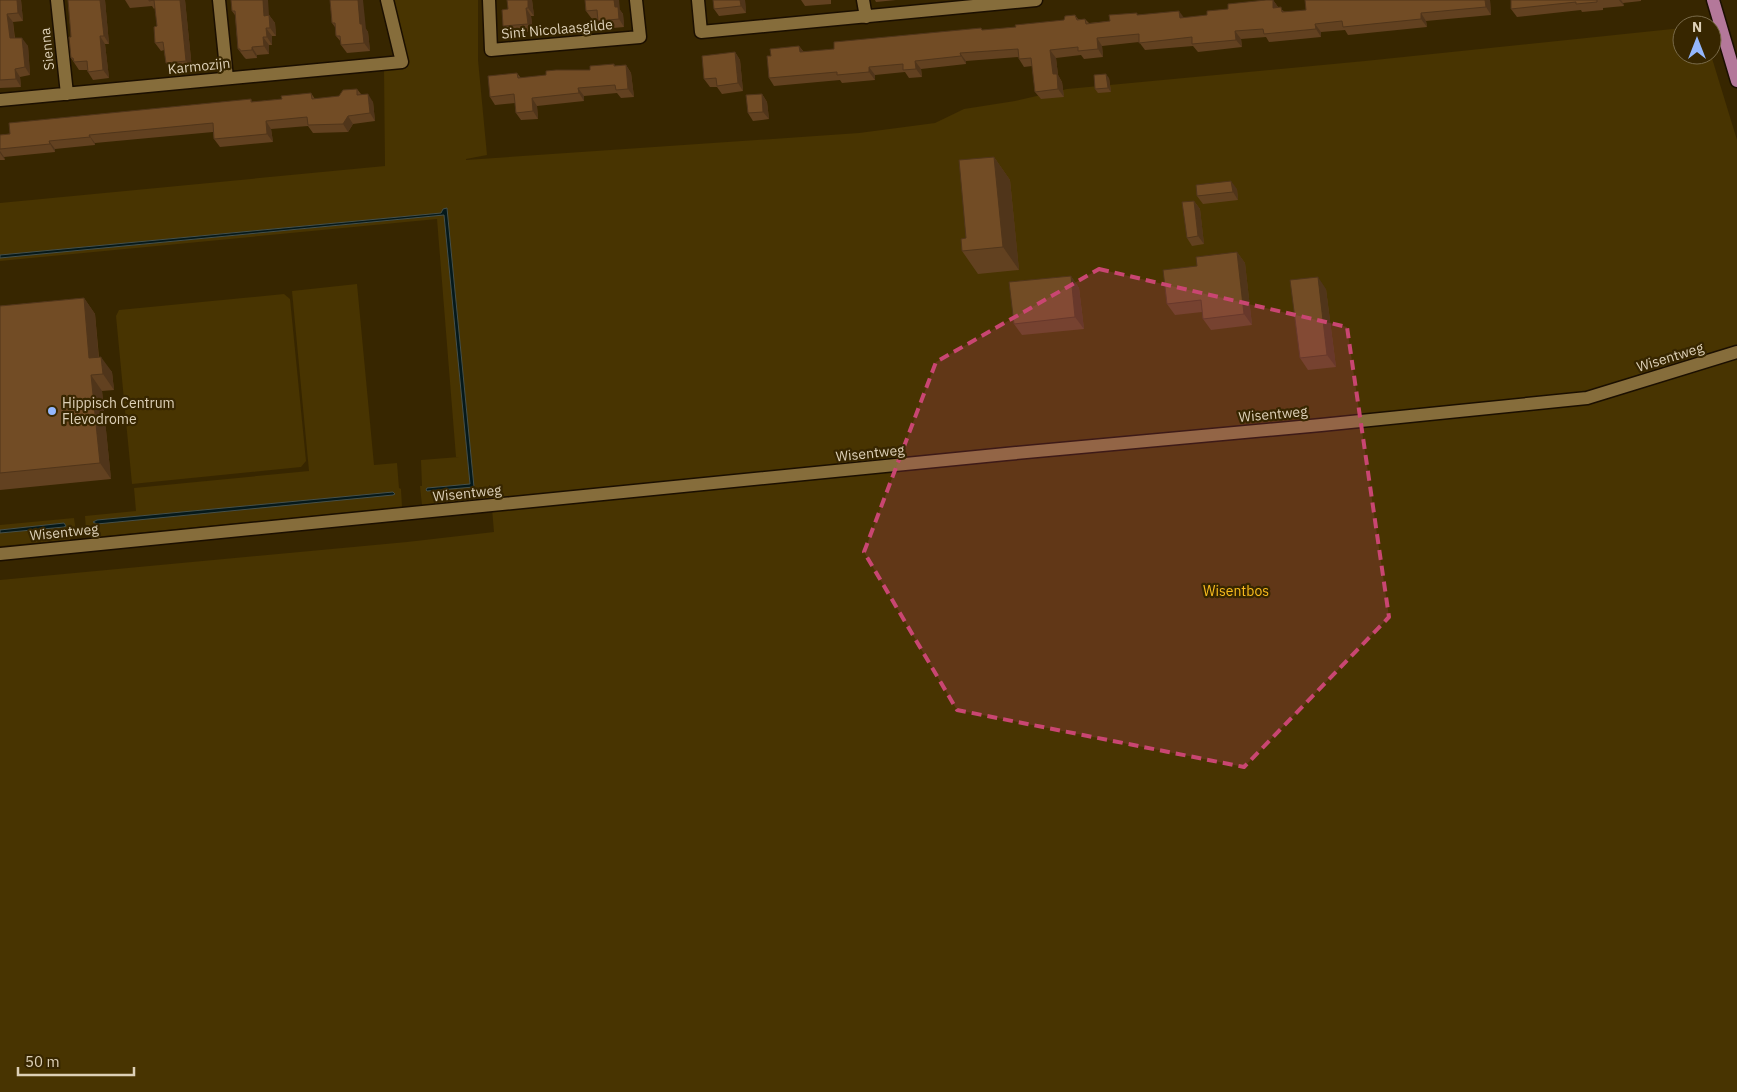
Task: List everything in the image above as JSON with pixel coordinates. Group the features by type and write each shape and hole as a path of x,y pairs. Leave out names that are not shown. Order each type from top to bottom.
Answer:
{"main road":[{"path":"1713,0 1737,81"}],"street":[{"name":"Sienna","path":"57,0 67,94"},
{"path":"218,0 227,78"},
{"name":"Karmozijn","path":"0,100 402,62 387,0"},
{"name":"Sint Nicolaasgilde","path":"489,0 491,50 640,37 636,0"},
{"path":"698,0 702,32 996,2 1036,0"},
{"path":"863,0 866,16"},
{"name":"Wisentweg","path":"0,554 1587,398 1737,352"}],"highlighted area":[{"path":"1099,269 1347,327 1389,617 1244,767 957,710 864,552 936,362"}],"green space":[{"name":"Wisentbos","path":"393,0 478,0 478,60 487,155 466,160 859,133 935,123 964,109 1015,101 1067,89 1365,61 1672,29 1672,65 1714,65 1737,140 1737,1092 0,1092 0,580 407,542 494,532 490,485 490,499 422,505 420,486 422,486 421,460 459,457 456,457 437,219 0,261 0,258 444,215 470,484 427,488 474,487 447,208 443,209 442,213 0,255 0,203 385,166 384,68 407,65"},
{"path":"357,284 374,465 397,463 402,507 94,537 86,530 85,516 136,511 134,488 309,471 292,291","holes":["394,492 97,524 93,522 97,520"]},
{"path":"284,294 290,299 306,461 301,467 132,484 116,316 119,310"},
{"path":"74,518 76,532 70,540 0,546 0,533 65,527 64,523 0,530 0,525"}],"shaded area":[{"path":"447,208 474,487 426,490 427,488 470,484 444,215 0,258 0,255 441,213 443,209"},
{"path":"393,492 395,494 393,495 97,524 93,522 97,520"},
{"path":"64,523 66,526 64,527 0,533 0,530"}],"building":[{"path":"0,0 17,0 18,13 7,14 10,38 22,38 25,67 15,69 16,79 0,80"},
{"path":"68,0 100,0 104,36 100,36 103,70 88,72 87,61 74,62 73,58 71,58"},
{"path":"154,0 180,0 186,61 166,63 163,42 155,43 154,27 157,26"},
{"path":"231,0 263,0 264,16 269,15 270,28 266,28 267,37 263,37 264,46 252,47 252,50 240,51 238,49 235,11 232,11"},
{"path":"330,0 358,0 364,43 341,45 340,36 336,36 335,23 332,23"},
{"path":"507,0 528,0 528,8 526,8 528,24 503,26 502,10 508,9"},
{"path":"585,0 614,0 615,7 618,7 619,19 598,21 597,10 586,11"},
{"path":"713,0 740,0 741,6 714,9"},
{"path":"1273,0 1273,8 1281,7 1282,12 1306,10 1305,0 1485,0 1486,7 1421,13 1421,19 1343,27 1342,21 1315,24 1316,29 1264,34 1263,29 1235,31 1236,40 1192,44 1192,37 1139,43 1139,34 1097,38 1098,49 1078,51 1078,47 1050,50 1053,74 1057,74 1058,89 1035,92 1031,58 1019,59 1018,49 960,53 961,56 915,61 916,69 903,70 903,64 869,67 869,72 837,75 837,72 769,78 767,56 771,56 770,49 799,46 800,52 834,49 834,42 981,28 982,30 1016,27 1015,25 1064,20 1065,16 1075,15 1077,20 1085,19 1086,24 1110,21 1109,15 1137,13 1137,15 1179,11 1180,18 1207,15 1207,11 1228,9 1228,4"},
{"path":"1511,0 1597,0 1597,2 1576,4 1576,2 1511,9"},
{"path":"735,52 738,83 717,86 716,78 704,79 702,56"},
{"path":"614,64 614,66 626,65 628,89 616,90 615,85 578,88 579,93 532,98 533,111 516,113 514,94 490,97 488,76 517,73 518,78 546,75 546,71 590,70 590,66"},
{"path":"1106,74 1108,88 1095,89 1094,75"},
{"path":"357,89 357,95 368,94 370,113 348,116 343,124 308,125 307,117 266,121 267,134 214,139 213,123 89,135 90,137 49,141 50,144 0,149 0,135 10,134 9,123 251,99 251,102 282,99 281,96 311,93 312,99 339,96 343,90"},
{"path":"762,94 763,112 748,113 746,95"},
{"path":"994,157 1003,247 962,251 961,239 966,238 959,160"},
{"path":"1231,181 1233,192 1197,196 1196,185"},
{"path":"1194,201 1198,236 1187,238 1182,202"},
{"path":"1237,252 1244,314 1203,319 1201,300 1167,304 1163,270 1197,266 1196,257"},
{"path":"1071,276 1075,317 1014,324 1009,282"},
{"path":"1318,277 1327,355 1300,358 1290,280"},
{"name":"Hippisch Centrum Flevodrome","path":"84,298 89,358 101,357 103,374 91,375 100,463 0,473 0,306"}],"place":[{"name":"Hippisch Centrum Flevodrome","path":"52,411"}]}
